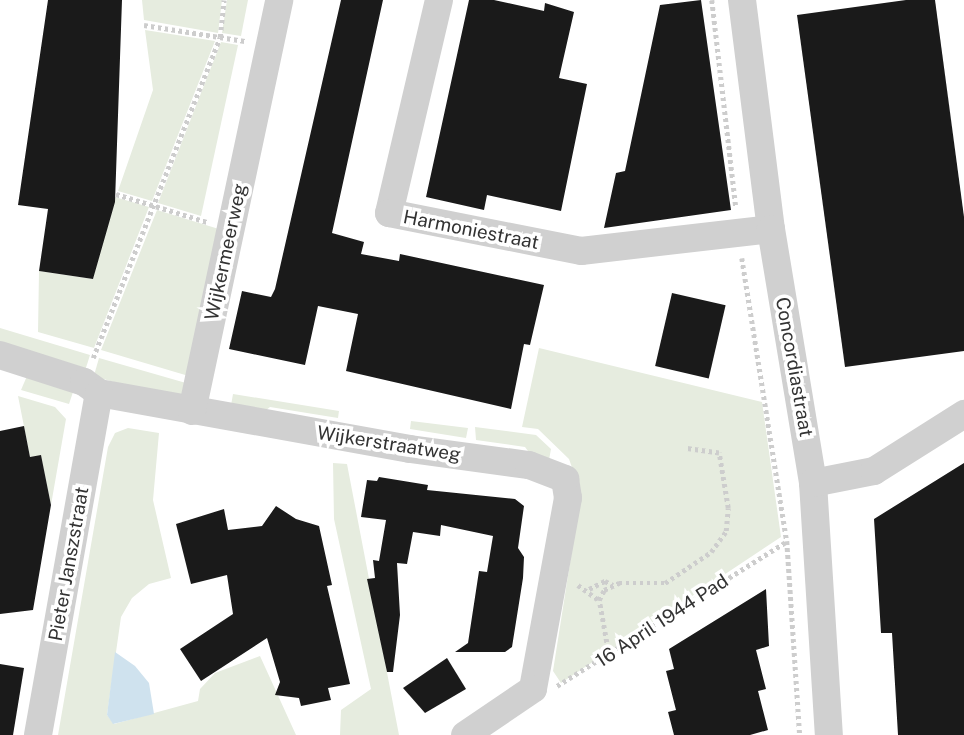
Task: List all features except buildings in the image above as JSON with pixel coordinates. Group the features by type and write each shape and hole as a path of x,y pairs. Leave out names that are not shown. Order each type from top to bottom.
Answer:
{"street":[{"name":"Wijkermeerweg","path":"192,411 279,0"},
{"name":"Harmoniestraat","path":"439,0 389,213 581,251 771,229"},
{"name":"Concordiastraat","path":"742,0 771,229 813,483 829,735"},
{"path":"0,355 91,387 192,411"},
{"name":"Pieter Janszstraat","path":"38,735 91,387"},
{"name":"Wijkerstraatweg","path":"192,411 529,465 565,479 568,498 533,689"},
{"path":"813,483 874,471 964,414"},
{"path":"465,735 533,689"}],"path":[{"path":"91,387 152,205 220,37 224,0"},
{"path":"712,0 738,234 787,541 800,735"},
{"path":"144,25 220,37"},
{"path":"116,194 231,229"},
{"path":"609,656 599,600 604,590 614,585 666,583 712,552 726,531 728,508 719,453 685,448"},
{"name":"16 April 1944 Pad","path":"533,689 562,686 787,541"},
{"path":"589,589 605,581 614,585"}],"shaded area":[{"path":"142,0 222,0 218,33 144,20"},
{"path":"227,0 248,0 241,36 222,33"},
{"path":"145,30 215,41 152,201 118,191 153,90"},
{"path":"221,42 238,45 201,216 158,203"},
{"path":"115,197 149,207 94,348 38,332 39,271 93,279"},
{"path":"157,210 222,230 192,377 101,350"},
{"path":"0,328 90,355 84,374 0,347"},
{"path":"539,348 762,402 781,537 561,683 553,671 581,493 569,459 538,429 522,427"},
{"path":"99,358 190,384 185,402 94,376"},
{"path":"27,376 73,392 69,404 21,390"},
{"path":"233,394 339,411 338,418 270,407 260,415 230,411"},
{"path":"18,396 55,407 66,419 51,505 41,456 30,457"},
{"path":"411,421 468,428 466,438 410,429"},
{"path":"475,427 536,435 551,449 549,460 534,459 525,447 476,440"},
{"path":"128,428 159,433 153,500 171,578 149,584 132,598 121,617 107,715 114,724 198,701 200,689 215,673 260,656 296,735 58,735 108,447 115,433"},
{"path":"333,463 347,464 399,735 340,735 341,710 371,689 334,519"}],"water":[{"path":"115,652 135,666 149,683 154,714 113,724 107,715"}]}
